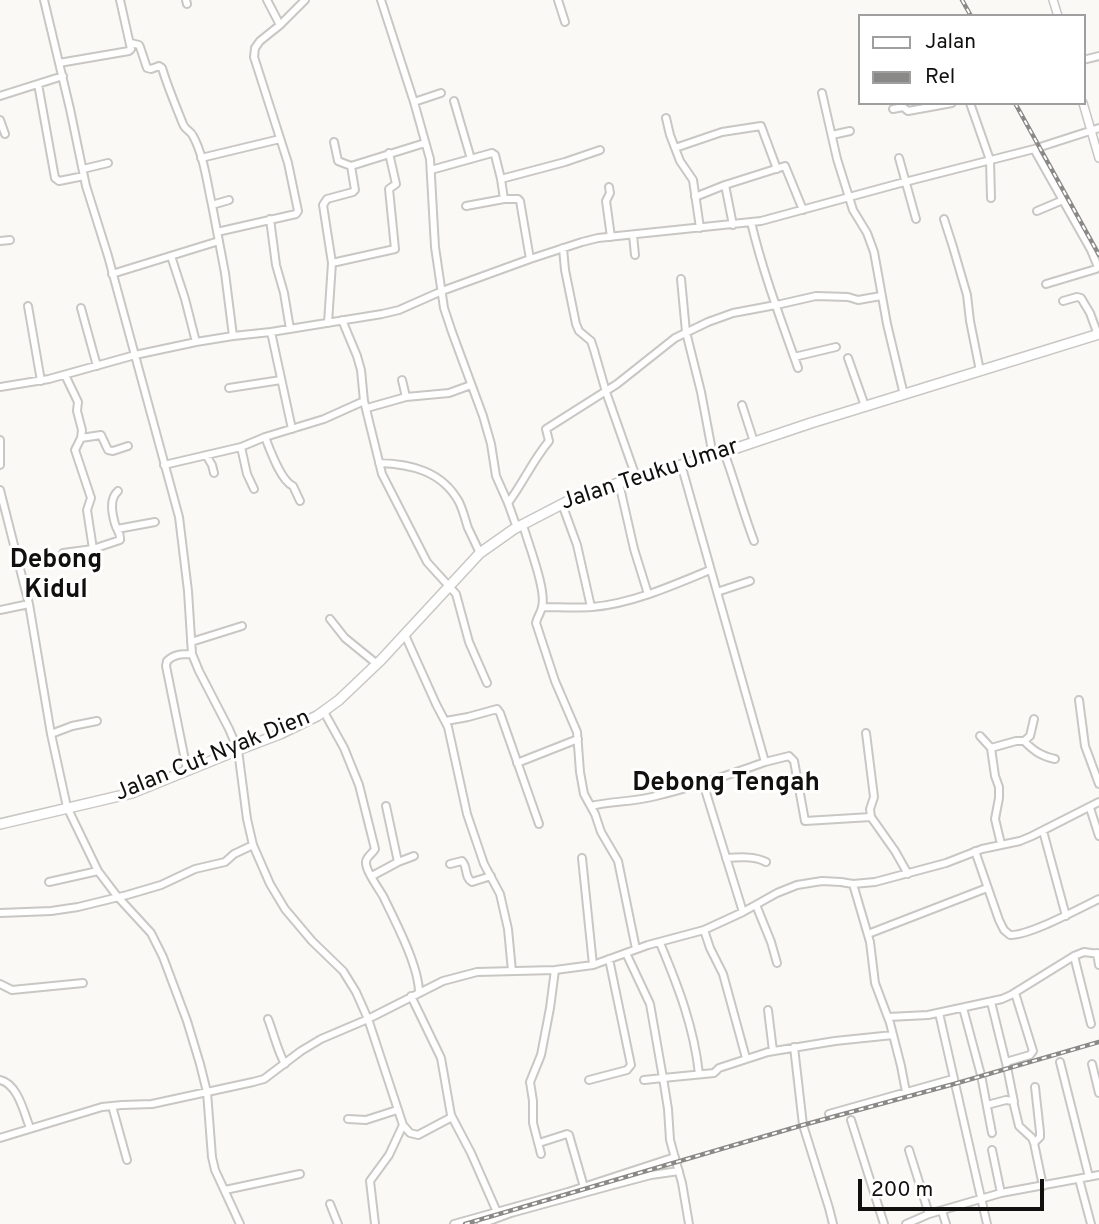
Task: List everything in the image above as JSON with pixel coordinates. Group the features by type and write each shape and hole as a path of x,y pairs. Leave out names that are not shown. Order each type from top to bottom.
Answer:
{"main road":[{"name":"Jalan Teuku Umar","path":"339,700 405,635 480,553 562,504 636,477 713,456 865,406 1099,335"},
{"name":"Jalan Cut Nyak Dien","path":"0,824 132,793 300,726 339,700"}],"street":[{"path":"44,0 83,173 182,531 192,654 238,750 253,845 270,884 285,909 312,941 343,971 356,992 368,1019 403,1125 410,1133 418,1135 452,1117"},
{"path":"59,63 129,51 132,47 120,0"},
{"path":"267,0 279,25"},
{"path":"217,232 296,214 298,211 288,163 254,57 255,48 260,41 305,0"},
{"path":"381,0 414,102 431,170 435,247 448,320 486,426 496,476 540,579 543,607 536,622 555,681 573,721 578,739 584,794 618,862 636,949"},
{"path":"558,0 565,22"},
{"path":"131,43 139,45 147,68 162,68 171,97 184,127 192,134 201,158 225,272 233,336"},
{"path":"0,96 63,76"},
{"path":"38,84 55,178 59,181 108,163"},
{"path":"414,102 441,93"},
{"path":"822,93 836,159 853,210 867,233 874,252 881,296 904,395"},
{"path":"454,101 471,159"},
{"path":"894,109 903,107 908,111 941,105"},
{"path":"971,105 990,160 991,198"},
{"path":"1084,105 1095,129 1099,158"},
{"path":"666,118 680,161 693,180 700,228"},
{"path":"0,120 5,134"},
{"path":"675,148 722,132 761,126 777,169"},
{"path":"0,387 65,375 135,355 196,342 382,314 582,242 751,222 1034,149 1095,129"},
{"path":"832,135 850,131"},
{"path":"201,158 280,139"},
{"path":"334,142 338,161 351,166 425,143"},
{"path":"1034,149 1091,250 1097,267 1046,284"},
{"path":"501,180 600,150"},
{"path":"332,263 395,250 389,188 396,184 388,153"},
{"path":"431,170 494,154 498,161 504,199"},
{"path":"899,158 916,219"},
{"path":"328,323 332,263 323,205 327,199 355,190 351,166"},
{"path":"695,197 785,166 803,210"},
{"path":"725,185 733,225"},
{"path":"609,187 610,193 606,201 611,237"},
{"path":"466,206 518,199 530,259"},
{"path":"212,205 229,200"},
{"path":"1037,211 1063,200"},
{"path":"270,219 276,265 290,329"},
{"path":"944,219 967,295 980,370"},
{"path":"751,222 774,305 798,368"},
{"path":"634,235 635,255"},
{"path":"0,241 10,240"},
{"path":"112,274 219,241"},
{"path":"563,248 576,324 579,331 591,341 636,477"},
{"path":"171,256 196,342"},
{"path":"681,279 686,332 713,456"},
{"path":"508,503 549,441 546,429 606,391 675,338 721,317 816,296 858,300 881,296"},
{"path":"1063,301 1081,298 1099,335"},
{"path":"28,306 41,380"},
{"path":"81,308 97,366"},
{"path":"342,320 361,370 365,405 382,474 430,567 458,599 469,642 487,683"},
{"path":"271,332 292,429"},
{"path":"794,357 836,347"},
{"path":"848,358 865,406"},
{"path":"65,375 78,402 77,411 82,430 75,450 91,498 88,510 93,549"},
{"path":"229,388 281,380"},
{"path":"402,380 406,397"},
{"path":"164,465 241,447 365,405 406,397 449,393 471,385"},
{"path":"742,405 754,442"},
{"path":"81,438 101,435 108,450 113,451 128,446"},
{"path":"265,437 285,481 293,486 300,500"},
{"path":"0,440 0,465"},
{"path":"241,447 247,474 254,489"},
{"path":"724,452 754,541"},
{"path":"206,455 214,473"},
{"path":"379,463 404,464 444,482 461,504 468,528 480,553"},
{"path":"681,464 765,762"},
{"path":"619,483 634,549 648,594"},
{"path":"0,490 29,604 66,807 98,871 158,945 187,1021 207,1092 215,1170 240,1224"},
{"path":"63,553 93,549 120,540 121,534 117,529 112,502 118,491"},
{"path":"562,504 577,545 591,607"},
{"path":"117,529 155,522"},
{"path":"543,607 609,605 667,588 710,570"},
{"path":"717,592 750,581"},
{"path":"0,610 29,604"},
{"path":"330,619 345,638 377,664"},
{"path":"191,642 242,626"},
{"path":"405,635 446,720 467,814 484,864 500,894 508,929 512,971"},
{"path":"187,770 166,666 167,661 174,656 192,654"},
{"path":"1079,700 1085,746 1099,784"},
{"path":"446,720 497,709 539,824"},
{"path":"324,712 357,779 375,849 366,862 412,960 419,993"},
{"path":"991,748 1024,741 1030,736 1034,719"},
{"path":"51,734 97,721"},
{"path":"866,733 874,797 871,817 895,850 908,874"},
{"path":"981,736 991,748 999,787 995,819 1001,844"},
{"path":"517,763 578,739"},
{"path":"1024,741 1041,756 1055,759"},
{"path":"591,806 633,801 703,783 784,757 791,758 795,765 805,821 871,817"},
{"path":"357,779 365,775"},
{"path":"703,783 743,912"},
{"path":"0,1138 102,1107 152,1104 264,1079 321,1039 368,1019 443,981 469,974 555,970 593,965 636,949 704,930 777,893 804,883 875,883 908,874 975,851 1020,841 1099,802"},
{"path":"386,806 398,862"},
{"path":"1090,807 1099,836"},
{"path":"1043,831 1066,916"},
{"path":"0,913 51,911 117,897 161,885 195,869 225,862 234,854 253,845"},
{"path":"975,851 999,920 1010,935 1017,935 1066,916 1099,898"},
{"path":"372,876 414,856"},
{"path":"726,858 744,857 766,862"},
{"path":"582,858 593,965"},
{"path":"450,864 462,861 467,877 472,882 491,876"},
{"path":"49,883 98,871"},
{"path":"853,884 868,934 876,983 894,1035 906,1092"},
{"path":"868,934 988,888"},
{"path":"756,905 777,964"},
{"path":"704,930 723,974 746,1058"},
{"path":"660,943 689,1020 699,1074"},
{"path":"888,1017 939,1013 1002,999 1084,952 1098,953 1099,965"},
{"path":"626,953 650,1004 669,1116 670,1140 689,1224"},
{"path":"1074,956 1091,1024"},
{"path":"589,1080 627,1070 631,1065 609,959"},
{"path":"541,1154 533,1123 530,1082 541,1055 555,970"},
{"path":"0,985 12,990 83,983"},
{"path":"1006,1062 1030,1055 1032,1051 1015,993"},
{"path":"411,996 441,1058 452,1117 500,1218"},
{"path":"990,1002 1019,1126 1034,1143 1043,1186"},
{"path":"963,1008 992,1133"},
{"path":"768,1010 773,1051"},
{"path":"939,1013 987,1224"},
{"path":"268,1019 285,1064"},
{"path":"644,1080 714,1073 719,1068 746,1058 794,1047 894,1035"},
{"path":"794,1047 803,1125 833,1224"},
{"path":"1060,1062 1089,1177"},
{"path":"1092,1064 1099,1093"},
{"path":"830,1114 953,1079"},
{"path":"0,1080 8,1083 15,1093 30,1128"},
{"path":"1034,1143 1040,1138 1035,1087"},
{"path":"987,1105 1006,1100 1013,1101 1014,1104"},
{"path":"112,1106 127,1160"},
{"path":"348,1119 366,1120 397,1110"},
{"path":"851,1120 884,1224"},
{"path":"375,1224 370,1181 389,1154 403,1125"},
{"path":"539,1143 567,1133 584,1187"},
{"path":"909,1150 929,1214"},
{"path":"992,1150 1001,1193"},
{"path":"454,1224 500,1218 675,1157"},
{"path":"481,1224 613,1185 679,1171"},
{"path":"225,1190 300,1174"},
{"path":"906,1224 929,1214 1001,1193 1099,1175"},
{"path":"1079,1179 1091,1224"},
{"path":"330,1203 338,1224"},
{"path":"942,1210 946,1224"}],"railway":[{"path":"962,0 970,14"},
{"path":"1016,105 1099,255"},
{"path":"465,1224 1099,1042"}],"district":[{"name":"Debong Kidul","path":"56,577"},
{"name":"Debong Tengah","path":"726,785"}]}
